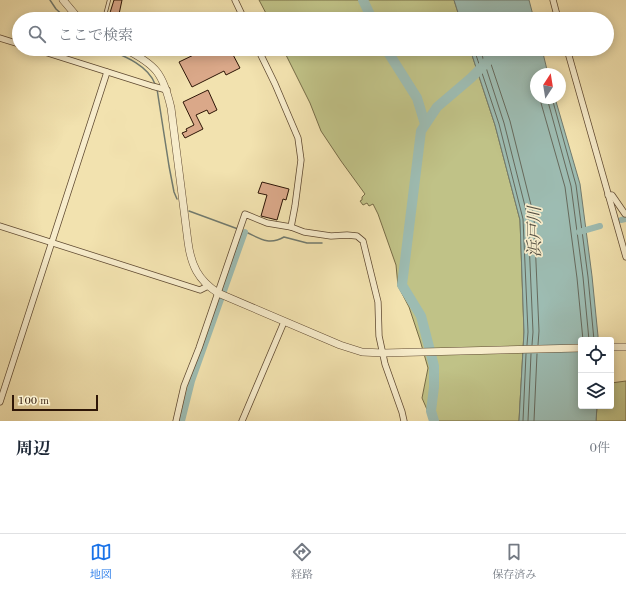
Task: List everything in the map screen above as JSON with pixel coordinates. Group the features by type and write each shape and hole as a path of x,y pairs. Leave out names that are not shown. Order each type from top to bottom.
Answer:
{"street":[{"path":"63,0 73,12"},
{"path":"235,0 241,12"},
{"path":"553,0 556,12"},
{"path":"0,38 12,42"},
{"path":"57,56 167,90"},
{"path":"139,56 153,66 167,90 171,108 192,264 203,281 218,293 340,345 362,352 578,348"},
{"path":"261,56 298,138 301,160 296,206 291,227"},
{"path":"569,56 626,257"},
{"path":"0,402 107,72"},
{"path":"608,195 612,195 626,214"},
{"path":"176,421 184,386 199,348 245,214 267,223 291,227 304,232 331,236 357,236 363,242 378,302 379,336 385,364 404,421"},
{"path":"0,226 200,290 208,286"},
{"path":"242,421 284,322"},
{"path":"614,347 626,347"}],"lane":[{"path":"106,12 109,0"}],"green space":[{"path":"259,0 454,0 458,12 265,12"},
{"path":"286,56 472,56 495,125 520,220 524,332 519,421 432,421 422,398 428,368 409,307 398,286 396,265 378,214 373,204 369,206 367,203 363,205 360,201 365,194 321,131 310,103"},
{"path":"626,381 626,421 596,421 597,409 614,409 614,383"}],"water":[{"path":"454,0 529,0 532,12 458,12"},
{"name":"浜戸川","path":"472,56 544,56 547,68 530,68 530,104 557,104 580,184 598,337 578,337 578,409 597,409 596,421 519,421 524,332 520,220 495,125"}],"building":[{"path":"114,0 122,0 119,12 110,12"},
{"path":"191,56 234,56 240,68 226,75 224,71 192,87 179,62"},
{"path":"208,90 217,110 209,114 207,110 196,115 203,129 185,138 182,133 194,125 183,102"},
{"path":"262,182 289,189 286,200 283,199 277,220 261,216 267,195 258,193"}],"waterway":[{"path":"50,0 59,12"},
{"path":"363,0 369,12"},
{"path":"123,56 141,66 152,77 155,84"},
{"path":"390,56 417,98 425,124"},
{"path":"434,421 431,411 434,387 434,366 421,316 402,285 421,131 437,107 471,78 493,56"},
{"path":"157,89 169,166 174,192 177,199"},
{"path":"189,211 238,229"},
{"path":"621,220 626,219"},
{"path":"579,232 600,226"},
{"path":"241,230 267,241 278,240 284,237 307,243 322,243"},
{"path":"182,421 192,381 245,232"}]}
